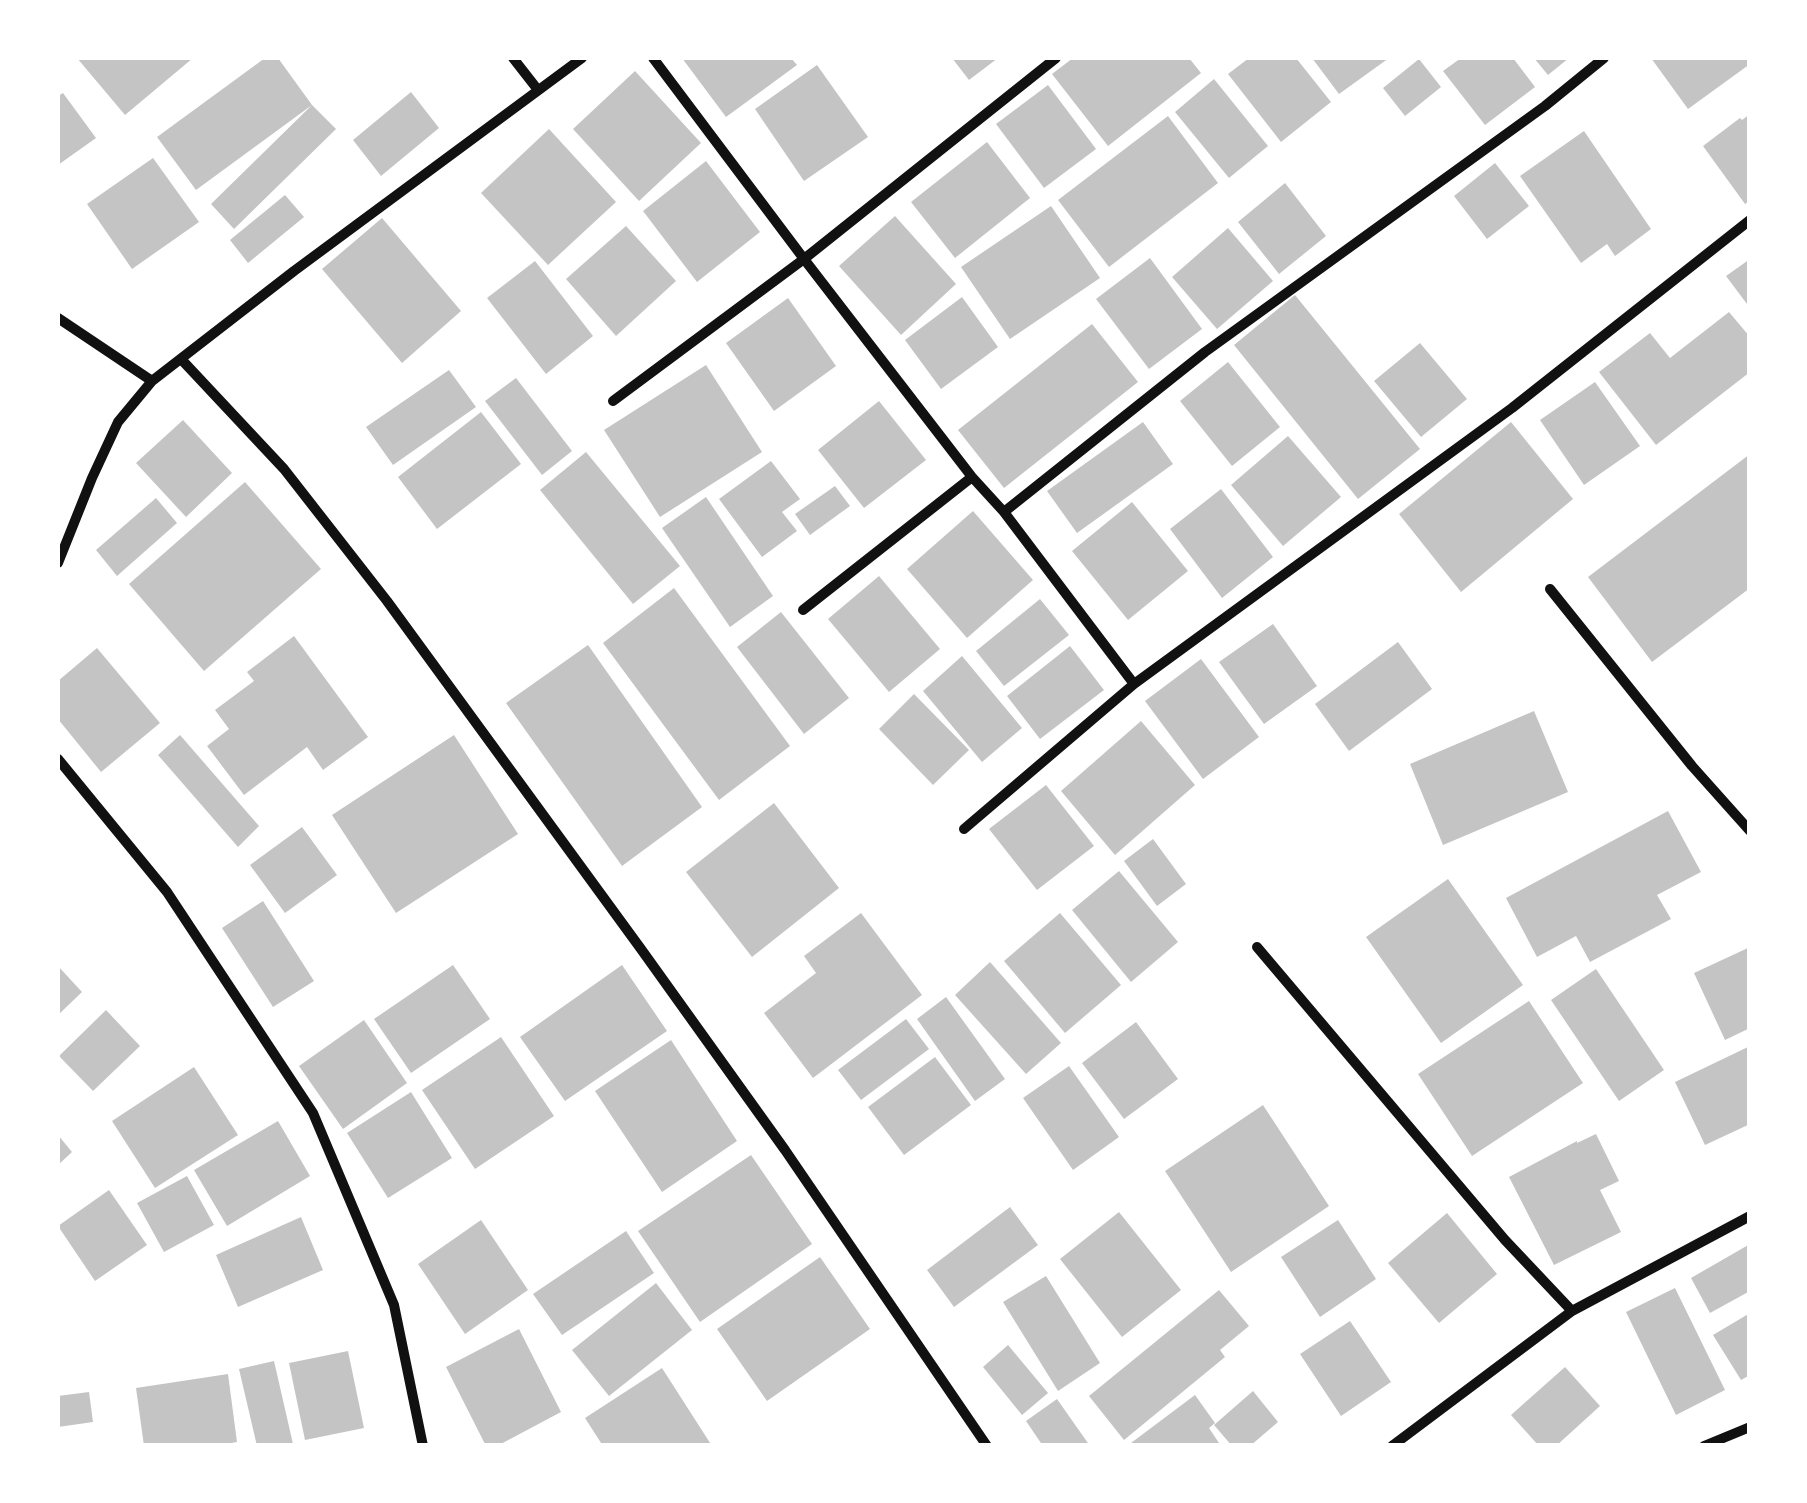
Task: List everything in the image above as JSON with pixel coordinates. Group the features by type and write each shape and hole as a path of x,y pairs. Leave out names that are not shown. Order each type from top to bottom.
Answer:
{"street":[{"path":"514,58 538,90"},
{"path":"58,563 118,422 152,381 582,58"},
{"path":"653,58 804,260 972,477 1004,512 1134,684"},
{"path":"613,400 804,260 1056,58"},
{"path":"1004,512 1205,352 1545,106 1604,58"},
{"path":"964,829 1134,684 1512,408 1750,220"},
{"path":"58,318 152,381"},
{"path":"181,360 284,469 387,601 763,1119 988,1446"},
{"path":"803,610 972,477"},
{"path":"1550,589 1750,832"},
{"path":"58,759 167,892 313,1113 394,1305 423,1446"},
{"path":"1257,948 1505,1240 1572,1311"},
{"path":"1392,1446 1572,1311 1750,1216"},
{"path":"1704,1446 1750,1427"}],"building":[{"path":"77,58 193,58 125,115"},
{"path":"265,58 278,58 312,105 196,190 157,137"},
{"path":"682,58 791,58 797,65 726,117"},
{"path":"952,58 998,58 969,80"},
{"path":"1073,58 1189,58 1201,73 1108,146 1052,74"},
{"path":"1249,58 1296,58 1331,102 1281,142 1228,74"},
{"path":"1312,58 1389,58 1339,94"},
{"path":"1461,58 1513,58 1535,87 1485,125 1443,71"},
{"path":"1534,58 1569,58 1548,75"},
{"path":"1651,58 1750,58 1750,64 1688,109"},
{"path":"1419,59 1441,87 1405,116 1383,88"},
{"path":"817,65 868,137 804,181 755,109"},
{"path":"635,71 701,143 639,201 573,129"},
{"path":"1214,79 1268,146 1229,178 1175,112"},
{"path":"1048,85 1096,149 1044,188 996,124"},
{"path":"411,92 439,128 381,176 353,140"},
{"path":"63,93 96,138 58,165 58,96"},
{"path":"312,105 336,129 234,229 211,204"},
{"path":"1750,114 1750,201 1745,204 1703,146"},
{"path":"1168,116 1218,183 1109,267 1058,200"},
{"path":"549,129 616,202 548,265 481,193"},
{"path":"1584,131 1651,229 1615,256 1607,244 1581,263 1520,176"},
{"path":"987,142 1030,198 955,258 911,202"},
{"path":"153,158 199,222 132,269 87,204"},
{"path":"706,161 760,232 697,282 643,211"},
{"path":"1495,163 1529,206 1487,239 1454,196"},
{"path":"1285,183 1326,236 1279,274 1238,222"},
{"path":"285,195 304,217 248,263 230,240"},
{"path":"1051,206 1100,278 1010,339 961,267"},
{"path":"895,216 956,284 901,335 839,266"},
{"path":"382,218 461,311 402,363 322,269"},
{"path":"626,226 676,281 616,336 566,279"},
{"path":"1228,228 1273,281 1217,329 1172,277"},
{"path":"1150,258 1202,329 1149,369 1096,299"},
{"path":"1750,259 1750,308 1726,276"},
{"path":"535,261 593,336 546,374 487,298"},
{"path":"1295,295 1420,449 1358,499 1234,345"},
{"path":"962,297 998,347 941,389 905,340"},
{"path":"788,298 836,366 774,411 726,343"},
{"path":"1729,312 1750,337 1750,372 1656,445 1599,372 1650,333 1670,358"},
{"path":"1092,324 1138,382 1004,488 958,430"},
{"path":"1420,343 1467,399 1421,437 1374,381"},
{"path":"1228,362 1280,427 1232,466 1180,401"},
{"path":"706,365 762,452 660,517 604,430"},
{"path":"449,370 476,407 393,465 366,427"},
{"path":"516,378 572,451 542,475 485,401"},
{"path":"1595,382 1640,446 1584,485 1540,420"},
{"path":"879,401 926,460 864,508 818,450"},
{"path":"481,412 521,464 437,529 398,477"},
{"path":"183,420 232,473 186,517 136,463"},
{"path":"1143,422 1173,464 1077,533 1047,491"},
{"path":"1511,422 1573,499 1461,592 1399,514"},
{"path":"1288,436 1341,497 1283,546 1231,485"},
{"path":"586,452 680,566 633,604 540,490"},
{"path":"1750,454 1750,588 1652,662 1588,577"},
{"path":"771,461 800,499 782,512 797,531 762,557 719,499"},
{"path":"245,482 321,569 204,671 129,584"},
{"path":"835,486 850,506 810,535 795,514"},
{"path":"1221,489 1273,557 1222,598 1170,529"},
{"path":"706,497 773,596 730,627 662,528"},
{"path":"156,498 177,523 117,576 96,550"},
{"path":"1132,502 1188,571 1128,620 1072,551"},
{"path":"973,511 1033,580 967,638 907,569"},
{"path":"879,576 940,649 889,692 828,619"},
{"path":"674,588 790,746 719,800 603,643"},
{"path":"1040,599 1069,635 1004,686 976,651"},
{"path":"781,612 849,698 804,734 737,647"},
{"path":"1273,624 1317,686 1264,724 1219,662"},
{"path":"294,636 368,737 323,770 307,747 244,795 207,746 229,729 215,710 254,681 247,672"},
{"path":"1398,642 1432,689 1349,751 1315,704"},
{"path":"588,645 702,807 622,866 506,703"},
{"path":"1070,646 1104,690 1040,739 1007,696"},
{"path":"97,648 160,723 101,772 58,719 58,681"},
{"path":"962,656 1022,728 982,762 923,691"},
{"path":"1201,659 1259,737 1203,779 1145,701"},
{"path":"914,694 969,750 933,785 879,729"},
{"path":"1534,711 1568,792 1443,845 1410,764"},
{"path":"1141,721 1195,785 1115,855 1061,791"},
{"path":"180,735 259,826 238,847 158,755"},
{"path":"454,735 518,834 396,913 332,815"},
{"path":"1046,785 1094,846 1037,890 989,829"},
{"path":"774,803 839,888 752,957 686,872"},
{"path":"1668,811 1701,872 1657,895 1671,919 1590,962 1576,936 1537,957 1506,898"},
{"path":"302,827 337,875 285,913 250,865"},
{"path":"1153,839 1186,884 1157,906 1124,861"},
{"path":"1119,871 1178,942 1131,982 1072,910"},
{"path":"1448,879 1523,985 1441,1043 1366,937"},
{"path":"263,901 314,981 273,1007 222,928"},
{"path":"861,913 922,995 813,1078 764,1013 816,973 804,956"},
{"path":"1060,913 1121,985 1065,1033 1004,961"},
{"path":"1750,947 1750,1028 1725,1040 1694,973"},
{"path":"990,962 1061,1043 1026,1074 955,995"},
{"path":"453,965 490,1019 411,1073 374,1019"},
{"path":"622,965 667,1031 565,1101 520,1037"},
{"path":"58,966 82,992 58,1015"},
{"path":"1596,969 1664,1070 1619,1101 1551,1000"},
{"path":"946,997 1005,1079 975,1101 917,1019"},
{"path":"1529,1001 1583,1083 1472,1156 1418,1074"},
{"path":"106,1010 140,1046 93,1091 59,1056"},
{"path":"906,1019 929,1049 861,1100 838,1070"},
{"path":"364,1020 407,1083 343,1129 299,1066"},
{"path":"1136,1022 1178,1079 1124,1119 1082,1063"},
{"path":"501,1037 554,1116 475,1169 422,1090"},
{"path":"671,1040 737,1141 662,1192 595,1091"},
{"path":"1750,1046 1750,1124 1705,1145 1675,1082"},
{"path":"935,1057 971,1105 904,1155 868,1107"},
{"path":"1069,1066 1119,1137 1073,1170 1023,1098"},
{"path":"194,1067 238,1135 155,1188 112,1121"},
{"path":"411,1092 452,1158 388,1198 347,1133"},
{"path":"1263,1105 1329,1206 1231,1272 1165,1171"},
{"path":"278,1121 310,1176 227,1226 194,1170"},
{"path":"1596,1134 1619,1181 1600,1190 1621,1232 1554,1265 1509,1177"},
{"path":"58,1135 72,1152 58,1165"},
{"path":"751,1155 812,1244 700,1322 638,1231"},
{"path":"187,1176 214,1225 164,1252 137,1203"},
{"path":"109,1190 147,1245 95,1281 58,1226"},
{"path":"1010,1207 1038,1245 954,1307 927,1270"},
{"path":"1119,1212 1181,1290 1122,1337 1060,1259"},
{"path":"1447,1213 1497,1274 1439,1323 1388,1263"},
{"path":"301,1217 323,1270 238,1307 216,1255"},
{"path":"481,1220 528,1290 465,1334 418,1264"},
{"path":"1338,1220 1376,1279 1320,1317 1281,1257"},
{"path":"626,1231 654,1273 562,1335 533,1294"},
{"path":"1750,1244 1750,1291 1710,1313 1691,1278"},
{"path":"820,1257 870,1329 767,1401 717,1329"},
{"path":"1046,1276 1100,1363 1058,1391 1003,1302"},
{"path":"656,1283 692,1330 609,1396 572,1350"},
{"path":"1675,1288 1725,1390 1676,1415 1626,1312"},
{"path":"1219,1290 1249,1326 1220,1350 1225,1357 1124,1440 1089,1396"},
{"path":"1750,1313 1750,1375 1741,1380 1713,1335"},
{"path":"1350,1321 1391,1382 1341,1416 1300,1354"},
{"path":"519,1329 561,1412 497,1446 486,1446 446,1367"},
{"path":"1008,1345 1048,1393 1022,1415 983,1367"},
{"path":"348,1351 364,1428 305,1440 289,1363"},
{"path":"274,1361 293,1444 257,1446 239,1369"},
{"path":"1565,1367 1600,1406 1556,1446 1539,1446 1511,1415"},
{"path":"662,1368 712,1446 603,1446 585,1418"},
{"path":"228,1374 237,1442 214,1446 144,1446 136,1388"},
{"path":"1253,1391 1278,1422 1250,1446 1232,1446 1214,1425"},
{"path":"89,1392 93,1422 58,1427 58,1396"},
{"path":"1195,1395 1215,1423 1209,1428 1221,1446 1133,1446 1131,1443"},
{"path":"1057,1399 1090,1446 1043,1446 1026,1421"}]}
